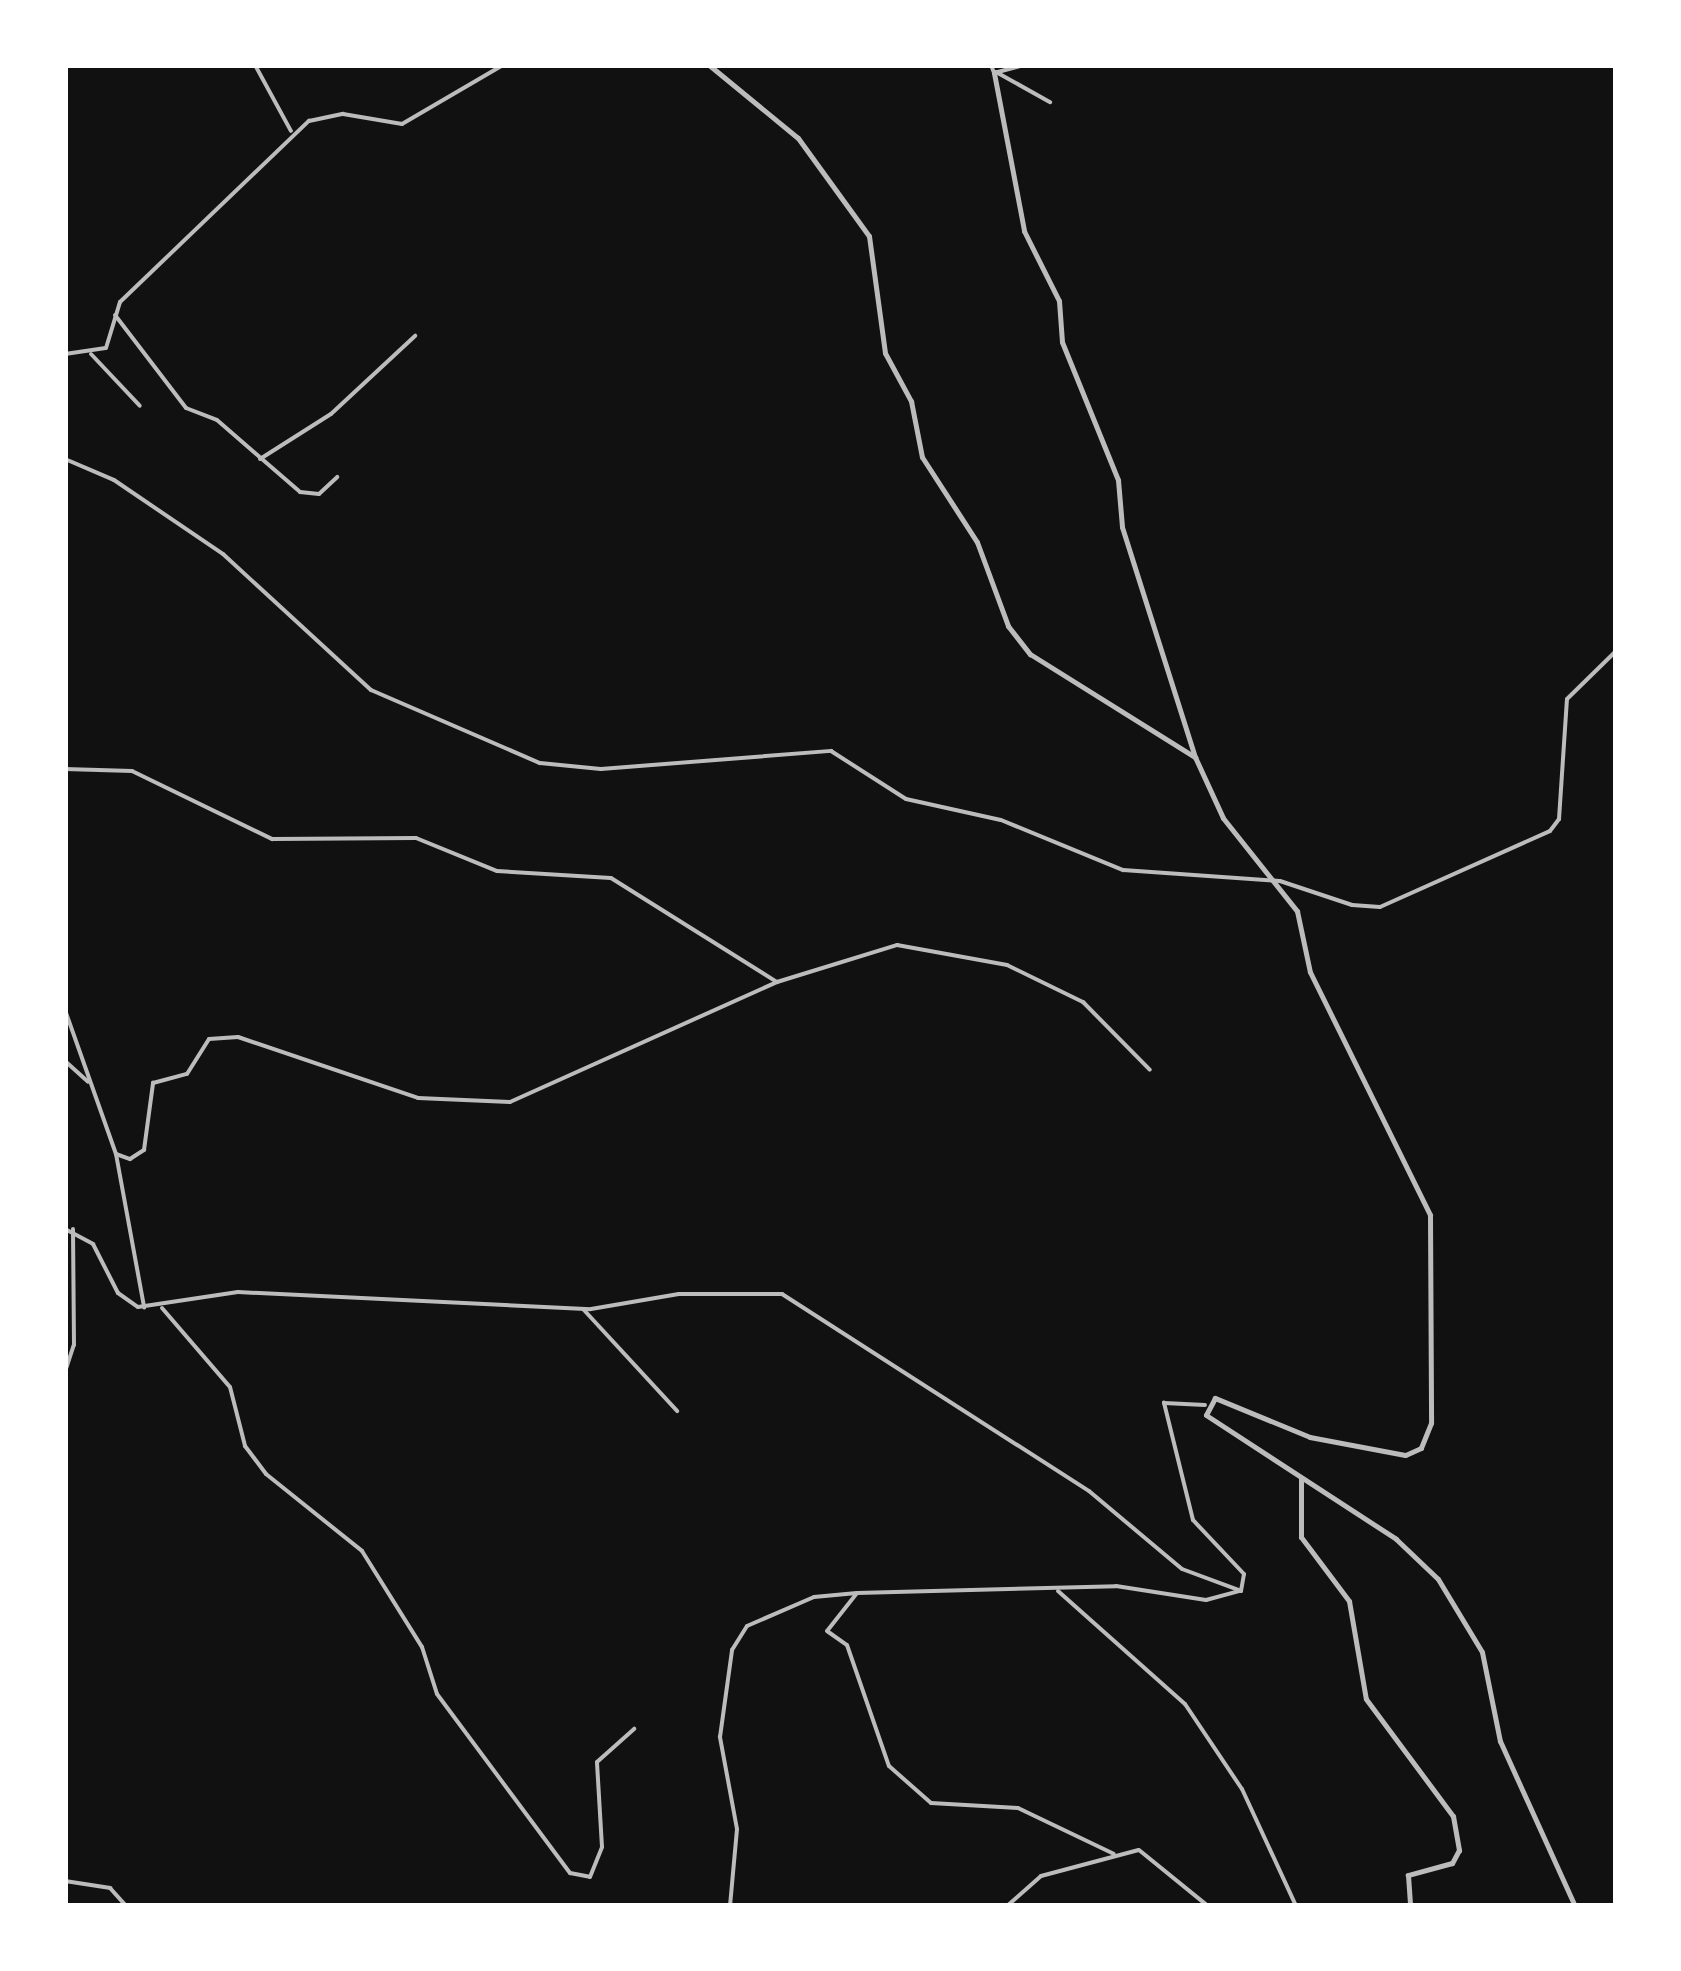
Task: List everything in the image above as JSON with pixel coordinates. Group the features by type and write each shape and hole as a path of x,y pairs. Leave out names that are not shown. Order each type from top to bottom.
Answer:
{"street":[{"path":"255,65 292,133"},
{"path":"65,354 92,354 110,342 114,312 292,133 325,114 402,124 503,65"},
{"path":"709,65 798,138 869,236 884,353 911,401 922,457 977,542 1008,626 1030,654 1195,757"},
{"path":"990,65 995,72 1024,231 1059,301 1062,342 1118,480 1122,527 1195,757 1223,818 1280,881 1315,983 1430,1215 1431,1423 1421,1448 1405,1455 1310,1437 1216,1398 1205,1405 1164,1404 1193,1520 1244,1574 1241,1592"},
{"path":"995,72 1023,65"},
{"path":"995,72 1050,102"},
{"path":"114,312 186,408 217,420 260,459 310,495 338,478"},
{"path":"260,459 332,414 415,336"},
{"path":"92,354 140,406"},
{"path":"65,459 114,480 223,554 371,690 530,759 601,770 814,748 858,763 906,799 1001,820 1123,870 1280,881 1380,907 1540,838 1559,819 1567,698 1616,650"},
{"path":"65,769 132,771 272,840 416,838 497,871 611,878 777,982"},
{"path":"116,1154 130,1159 144,1150 153,1083 188,1074 209,1039 238,1037 418,1098 510,1102 777,982 897,945 964,950 1083,1002 1150,1070"},
{"path":"65,1010 116,1154 144,1306"},
{"path":"65,1061 88,1082"},
{"path":"65,1229 73,1229 93,1244 125,1302 162,1308 238,1292 582,1309 679,1294 782,1294 1090,1491 1182,1569 1241,1592"},
{"path":"65,1372 74,1345 73,1229"},
{"path":"162,1308 230,1386 245,1446 266,1474 362,1551 422,1647 438,1694 570,1873 590,1878 602,1847 598,1762 634,1730"},
{"path":"582,1309 677,1411"},
{"path":"1205,1405 1206,1415 1396,1539 1465,1620 1482,1652 1500,1741 1574,1906"},
{"path":"1301,1478 1301,1537 1349,1601 1366,1700 1453,1816 1459,1850 1452,1864 1408,1874 1410,1906"},
{"path":"730,1906 737,1828 720,1737 732,1650 747,1626 777,1610 857,1593 1058,1591 1116,1586 1206,1600 1241,1592"},
{"path":"1058,1591 1184,1704 1242,1789 1296,1906"},
{"path":"857,1593 827,1631 847,1645 884,1757 901,1778 931,1803 1018,1808 1114,1854"},
{"path":"1007,1906 1041,1876 1114,1854 1155,1855 1208,1906"},
{"path":"65,1881 110,1888 126,1906"}]}
